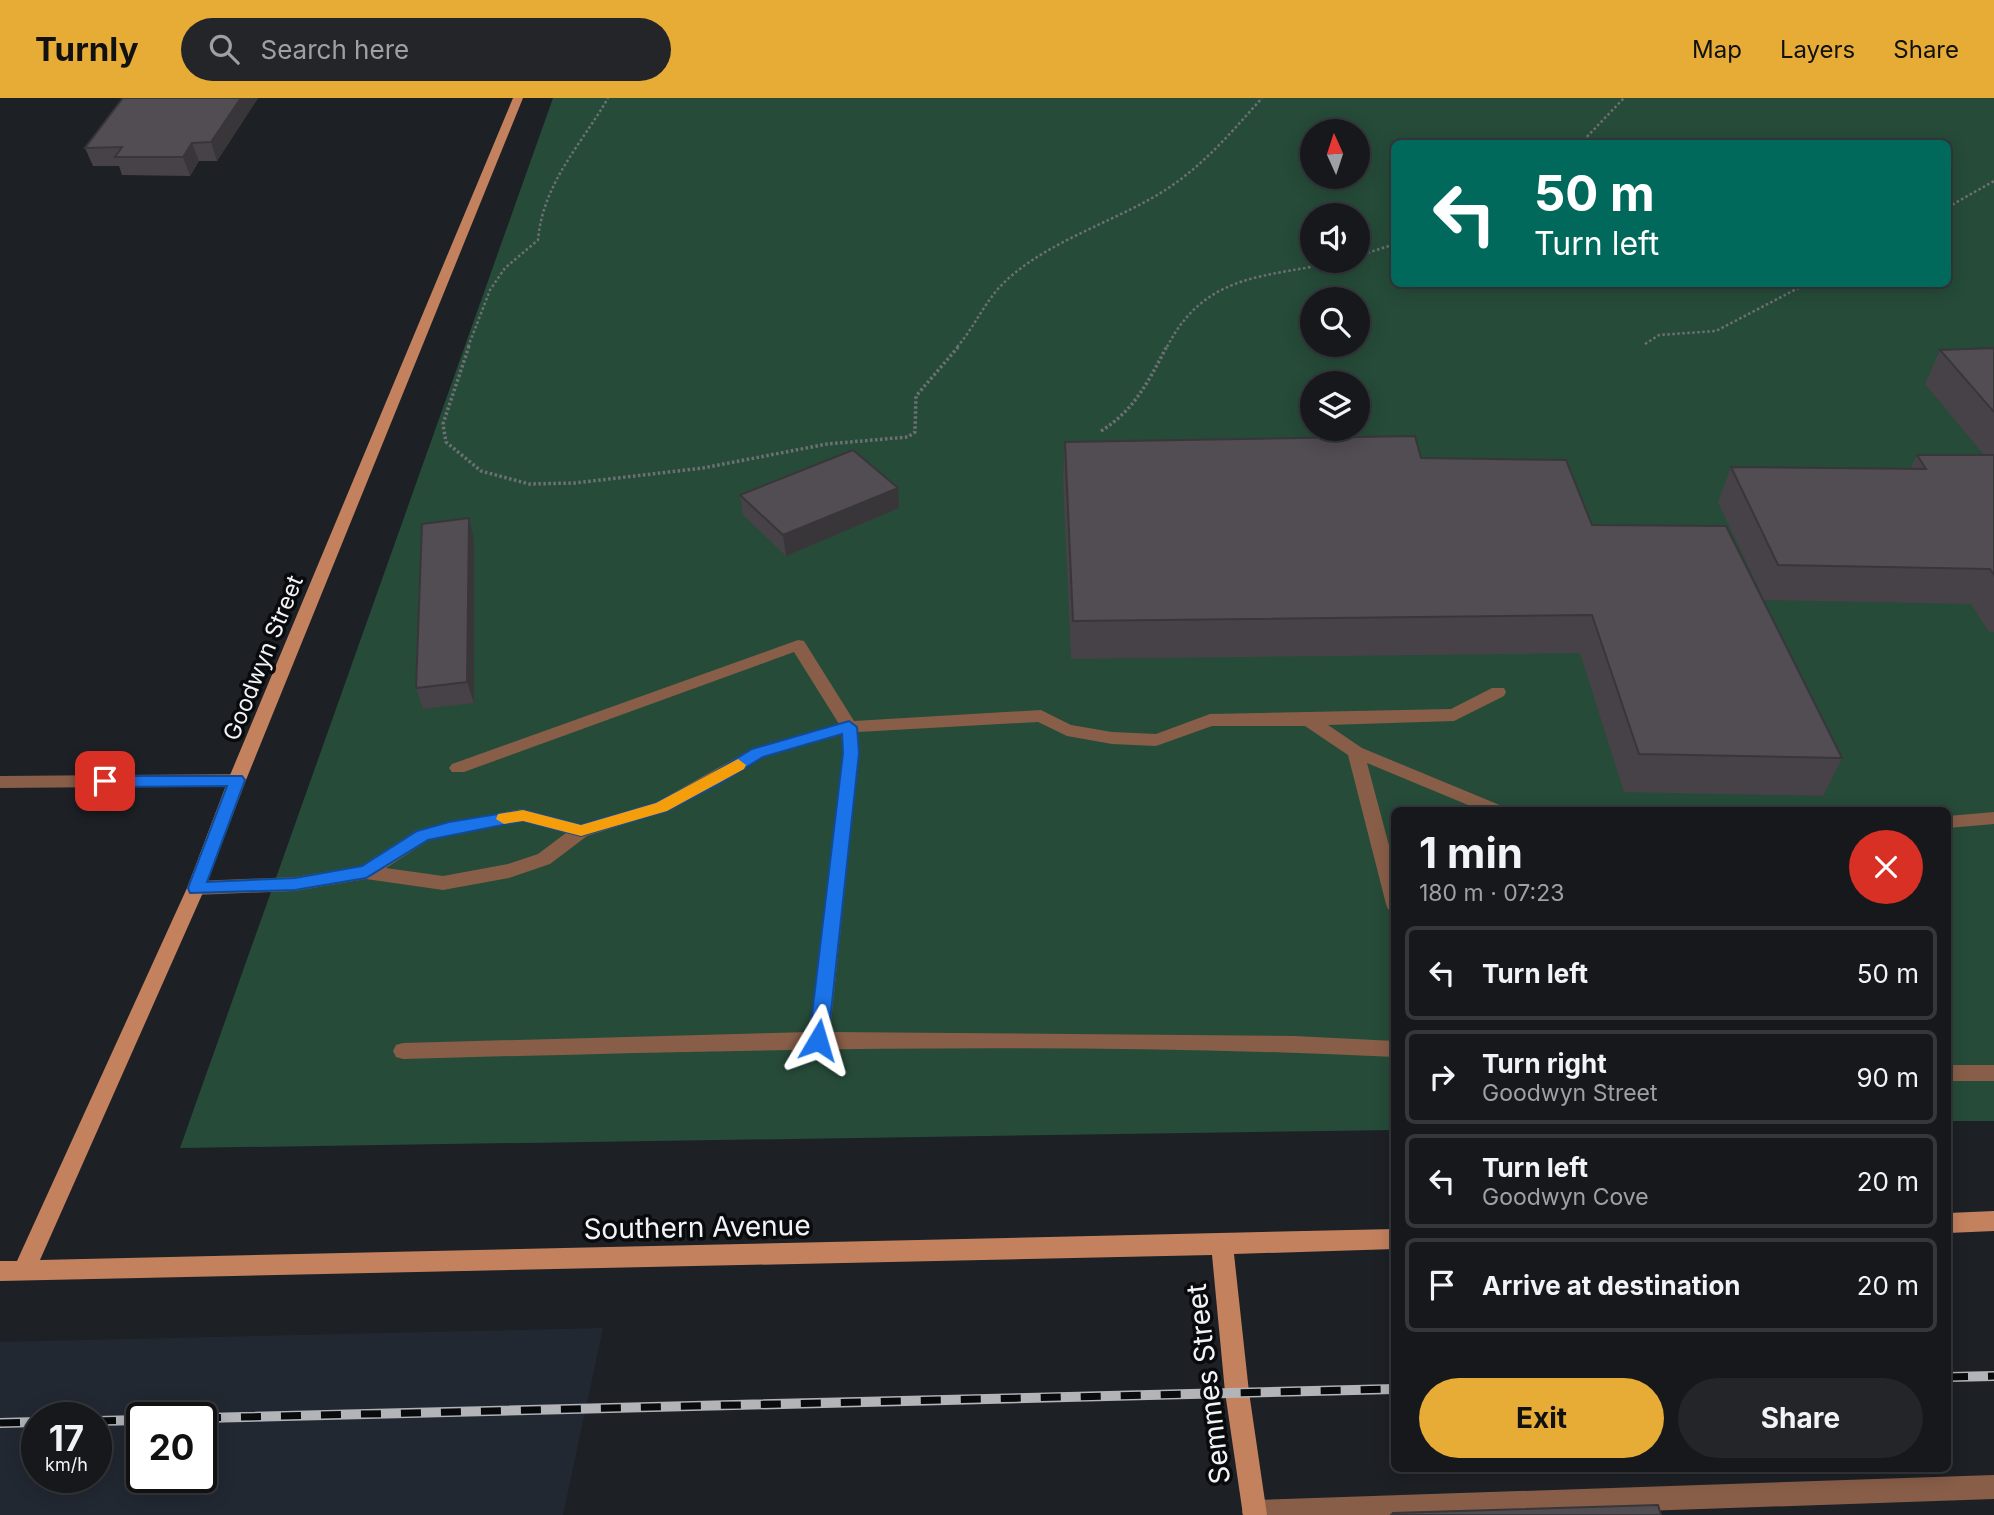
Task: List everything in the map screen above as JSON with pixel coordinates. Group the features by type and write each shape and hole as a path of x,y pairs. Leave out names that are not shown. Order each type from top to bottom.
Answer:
{"street":[{"name":"Goodwyn Street","path":"24,1270 196,888 237,780 518,98"},
{"path":"458,768 798,645 849,727 851,753 818,1040"},
{"path":"196,888 295,884 366,872 443,883 509,871 544,859 581,831 661,807 758,753 849,727 1041,716 1067,730 1112,738 1156,740 1210,720 1454,715 1499,692"},
{"path":"1308,720 1356,752 1489,807"},
{"path":"1356,752 1391,888"},
{"path":"0,782 237,780"},
{"path":"366,872 423,835 449,828 523,816 581,831"},
{"path":"1951,822 1994,818"},
{"path":"403,1051 818,1040 1294,1044 1391,1049"},
{"path":"1951,1073 1994,1073"},
{"path":"1951,1223 1994,1222"},
{"name":"Southern Avenue","path":"0,1271 1391,1239"},
{"name":"Semmes Street","path":"1222,1245 1237,1392 1255,1513"},
{"path":"1255,1513 1994,1487"}],"path":[{"path":"608,98 544,201 536,226 538,240 505,268 490,290 454,386 443,424 446,442 461,456 481,471 510,481 549,484 645,476 732,463 802,448 908,437 915,432 916,396 967,336 997,290 1022,269 1068,239 1152,199 1188,176 1262,98"},
{"path":"1584,140 1624,98"},
{"path":"1951,205 1994,181"},
{"path":"1370,252 1391,245"},
{"path":"1101,431 1119,419 1141,396 1168,344 1190,312 1206,296 1232,285 1300,270"},
{"path":"1645,344 1659,335 1716,331 1800,287"}],"shaded area":[{"path":"603,1328 563,1515 0,1515 0,1342"}],"green space":[{"path":"553,98 1994,98 1994,1121 1951,1121 1951,807 1391,807 1391,1130 180,1148"}],"building":[{"path":"123,98 241,98 211,142 192,143 183,157 115,157 122,147 85,148"},
{"path":"1994,348 1994,412 1940,350"},
{"path":"1415,436 1421,458 1566,460 1592,525 1726,526 1842,758 1639,754 1592,615 1073,621 1065,442 1300,438 1300,441 1370,441 1370,437"},
{"path":"853,450 898,488 783,535 740,495"},
{"path":"1917,455 1994,455 1994,575 1990,569 1778,565 1731,467 1926,469"},
{"path":"469,518 467,682 416,688 422,524"},
{"path":"1658,1505 1661,1515 1391,1515 1393,1513"}],"railway":[{"path":"1951,1377 1994,1376"},
{"path":"217,1418 1391,1389"},
{"path":"112,1421 126,1420"},
{"path":"0,1423 21,1422"}],"slow traffic":[{"path":"504,819 523,816 581,831 661,807 738,765"}],"route":[{"path":"105,781 237,780 196,888 295,884 366,872 423,835 449,828 523,816 581,831 661,807 758,753 849,727 851,753 818,1040"}]}
